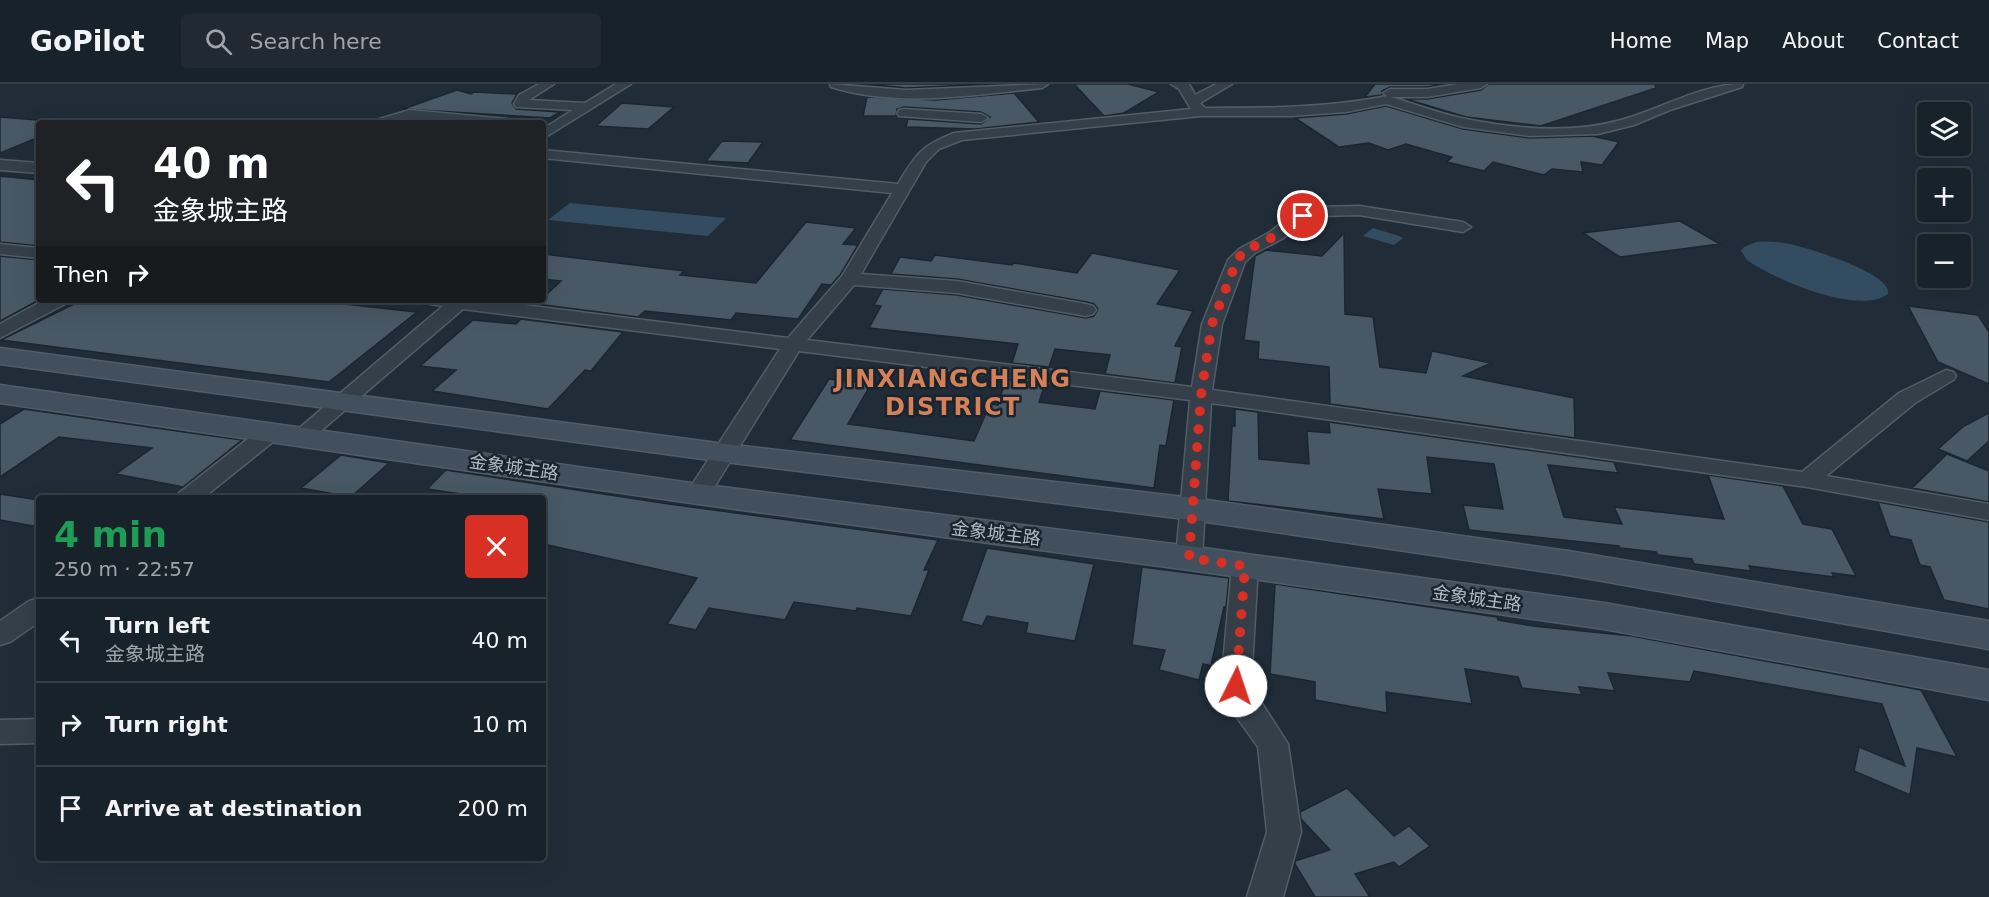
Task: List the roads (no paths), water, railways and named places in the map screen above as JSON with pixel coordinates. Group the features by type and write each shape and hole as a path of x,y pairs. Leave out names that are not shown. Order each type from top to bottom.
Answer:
{"main road":[{"path":"0,356 725,453 1193,509 1568,563 1989,635"},
{"name":"金象城主路","path":"0,394 698,494 1189,558 1604,616 1989,685"},
{"path":"1695,585 1720,637"}],"street":[{"path":"548,84 524,98 521,104 588,107"},
{"path":"546,135 625,84"},
{"path":"836,84 863,91 919,93 998,93 1042,84"},
{"path":"1177,84 1184,87 1197,107"},
{"path":"1197,107 1226,84"},
{"path":"1376,84 1388,97 1463,123 1529,132 1598,130 1629,122 1665,107 1737,84"},
{"path":"698,494 793,344 849,279 901,189 920,160 934,146 959,136 1197,107 1291,112 1346,108 1388,97 1481,84"},
{"path":"904,113 985,116 959,136"},
{"path":"391,120 410,114 475,120"},
{"path":"546,154 901,189"},
{"path":"0,166 36,168"},
{"path":"1189,558 1201,395 1212,324 1237,260 1244,251 1273,237 1296,219 1319,212 1363,211 1463,227"},
{"path":"0,249 36,254"},
{"path":"849,279 957,287 1086,310"},
{"path":"0,332 53,303"},
{"path":"193,495 339,402 459,303 1201,395 1807,480 1989,512"},
{"path":"1807,480 1907,398 1946,376"},
{"path":"1245,566 1236,686 1249,711 1273,744 1284,832 1264,897"},
{"path":"0,635 36,610"},
{"path":"0,732 36,731"}],"water":[{"path":"570,203 726,218 708,236 548,220"},
{"path":"1373,228 1403,238 1394,245 1363,236"},
{"path":"1756,242 1789,244 1847,263 1877,278 1886,286 1888,294 1874,300 1857,301 1837,298 1796,285 1747,260 1741,251 1744,247"}],"district":[{"name":"JINXIANGCHENG DISTRICT","path":"953,393"}]}
